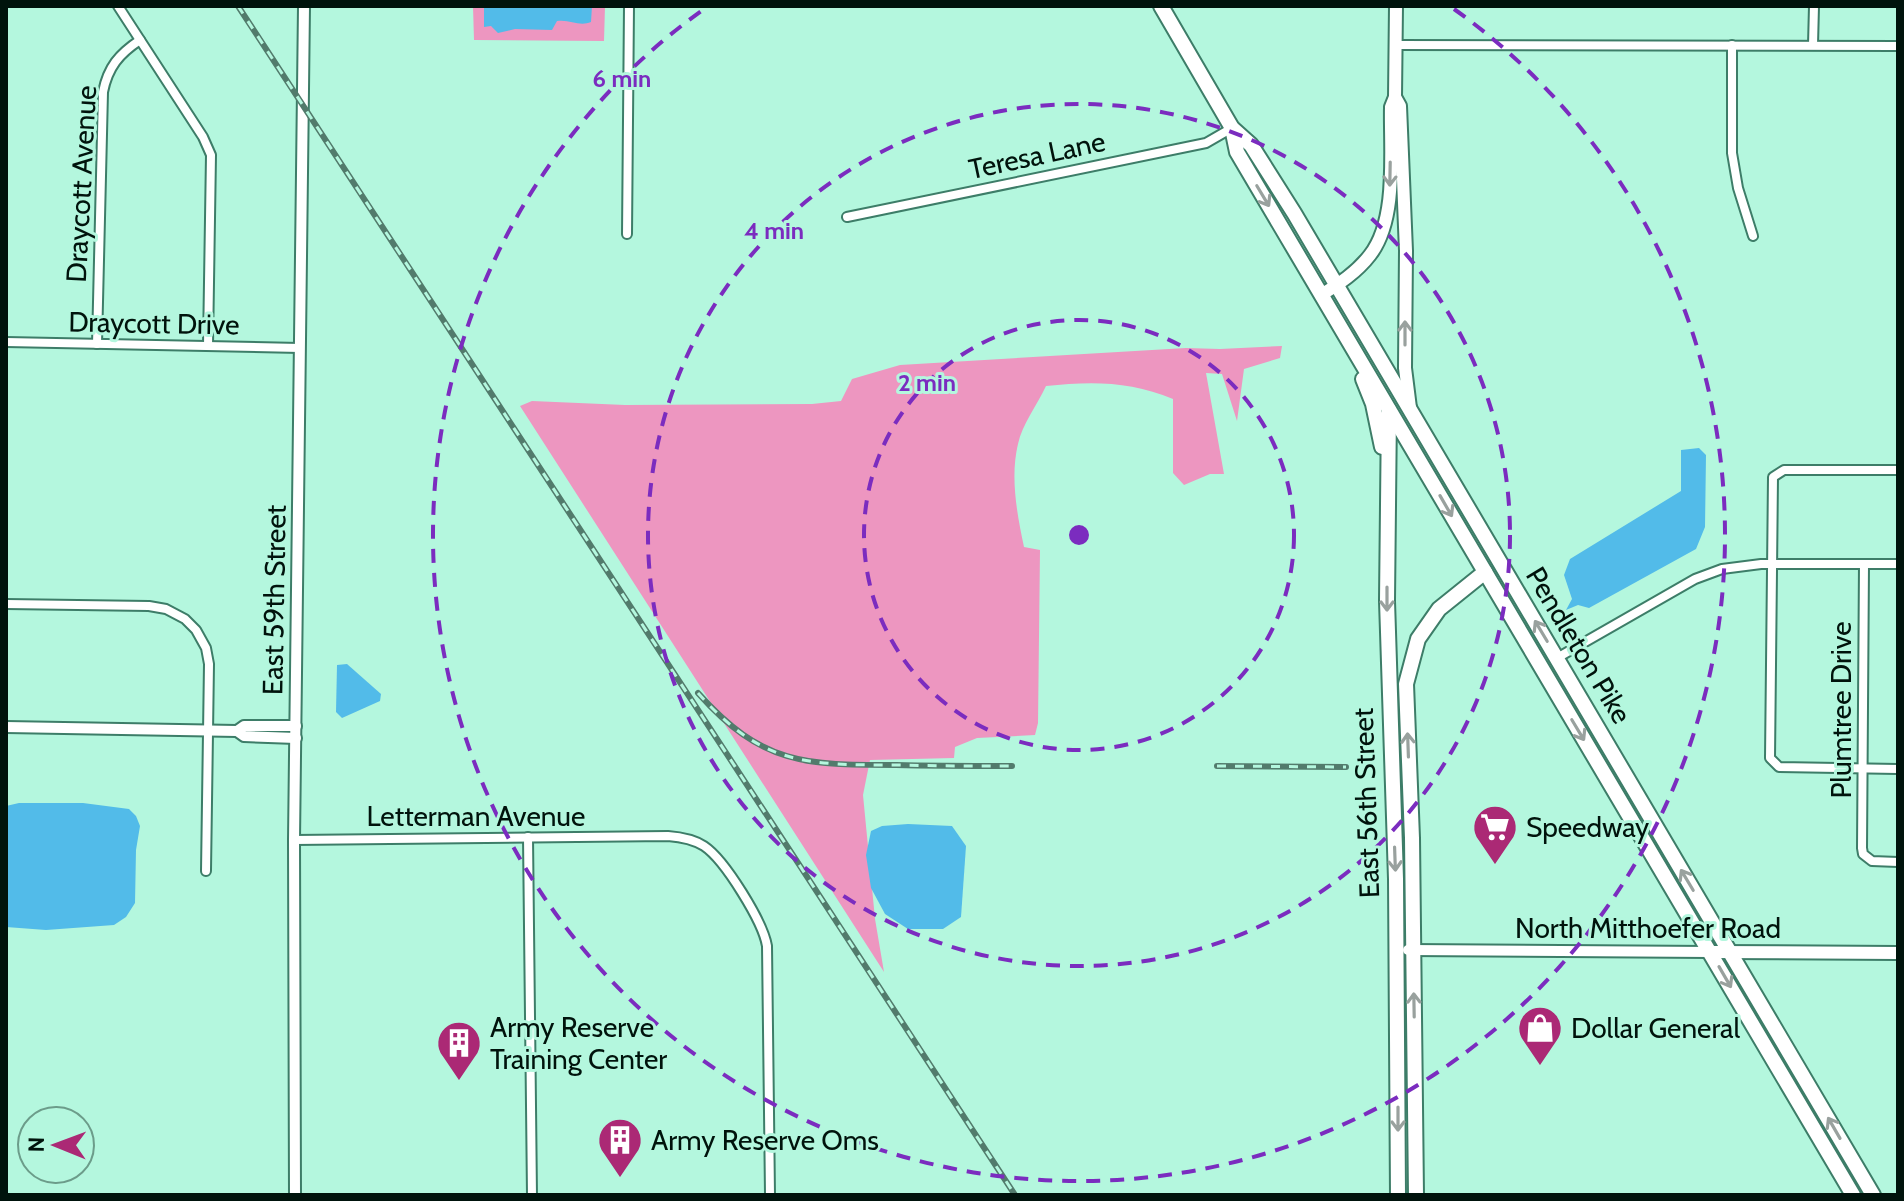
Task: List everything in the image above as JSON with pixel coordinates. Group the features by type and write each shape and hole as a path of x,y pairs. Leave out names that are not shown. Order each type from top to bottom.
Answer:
{"main road":[{"name":"Pendleton Pike","path":"1161,6 1232,128 1251,145 1267,169 1873,1195"},
{"path":"1321,295 1369,256 1388,214 1391,107 1395,97 1396,6"},
{"path":"1395,97 1400,106 1406,251 1405,368 1410,410"},
{"name":"Pendleton Pike","path":"1232,128 1237,152 1853,1195"},
{"path":"1348,341 1373,404 1386,475"},
{"name":"East 56th Street","path":"1389,409 1386,475 1387,640 1397,950 1398,1195"},
{"name":"East 56th Street","path":"1416,1195 1414,950 1406,684 1418,639 1439,609 1485,572"},
{"name":"North Mitthoefer Road","path":"1710,952 1898,953"}],"street":[{"path":"118,6 203,137 211,155 208,346"},
{"name":"East 59th Street","path":"295,1195 294,840 304,6"},
{"path":"627,234 629,6"},
{"path":"1813,45 1814,6"},
{"name":"Draycott Avenue","path":"97,344 103,92 115,61 140,40"},
{"path":"1396,45 1898,46"},
{"path":"1732,45 1732,153 1738,188 1753,236"},
{"name":"Teresa Lane","path":"847,217 1206,143 1232,128"},
{"name":"Draycott Drive","path":"6,342 300,348"},
{"path":"1898,470 1784,470 1777,473 1772,481 1770,758 1774,765 1781,768 1898,769"},
{"name":"Plumtree Drive","path":"1864,564 1862,848 1874,862 1898,862"},
{"path":"1557,658 1695,579 1730,567 1898,564"},
{"path":"6,604 151,606 180,616 196,630 207,653 206,871"},
{"path":"237,731 244,726 296,726"},
{"path":"6,727 237,731 244,736 296,738"},
{"name":"Letterman Avenue","path":"294,840 657,836 688,839 713,853 759,921 767,946 770,1195"},
{"path":"528,837 532,1195"},
{"name":"North Mitthoefer Road","path":"1397,950 1710,952"}],"shaded area":[{"path":"473,6 605,6 604,41 474,40"},
{"path":"1282,346 1280,358 1244,369 1237,421 1222,374 1206,373 1224,474 1210,474 1184,485 1173,473 1173,399 1142,389 1111,384 1046,386 1020,437 1015,469 1017,509 1024,547 1040,550 1038,723 1035,735 977,738 955,747 954,758 870,760 863,795 875,919 884,972 520,406 532,401 625,405 812,404 841,401 852,379 900,365 1186,348"}],"water":[{"path":"484,6 592,6 591,22 557,21 552,30 515,29 498,33 491,26 484,27"},
{"path":"1699,448 1706,455 1705,527 1696,549 1589,608 1578,605 1566,610 1572,599 1564,575 1570,559 1681,491 1681,450"},
{"path":"347,664 381,694 380,701 342,718 336,712 337,665"},
{"path":"19,803 83,803 129,809 136,816 140,826 136,850 135,903 126,917 114,925 46,930 6,927 6,806"},
{"path":"882,826 952,826 966,846 961,917 943,929 908,929 885,914 871,888 866,855 871,831"}],"railway":[{"path":"238,6 1015,1195"},
{"path":"698,693 743,735 787,756 836,764 1012,766"},
{"path":"1217,766 1346,767"}],"place":[{"name":"Speedway","path":"1495,866"},
{"name":"Dollar General","path":"1540,1067"},
{"name":"Army Reserve Training Center","path":"459,1082"},
{"name":"Army Reserve Oms","path":"620,1179"}]}
